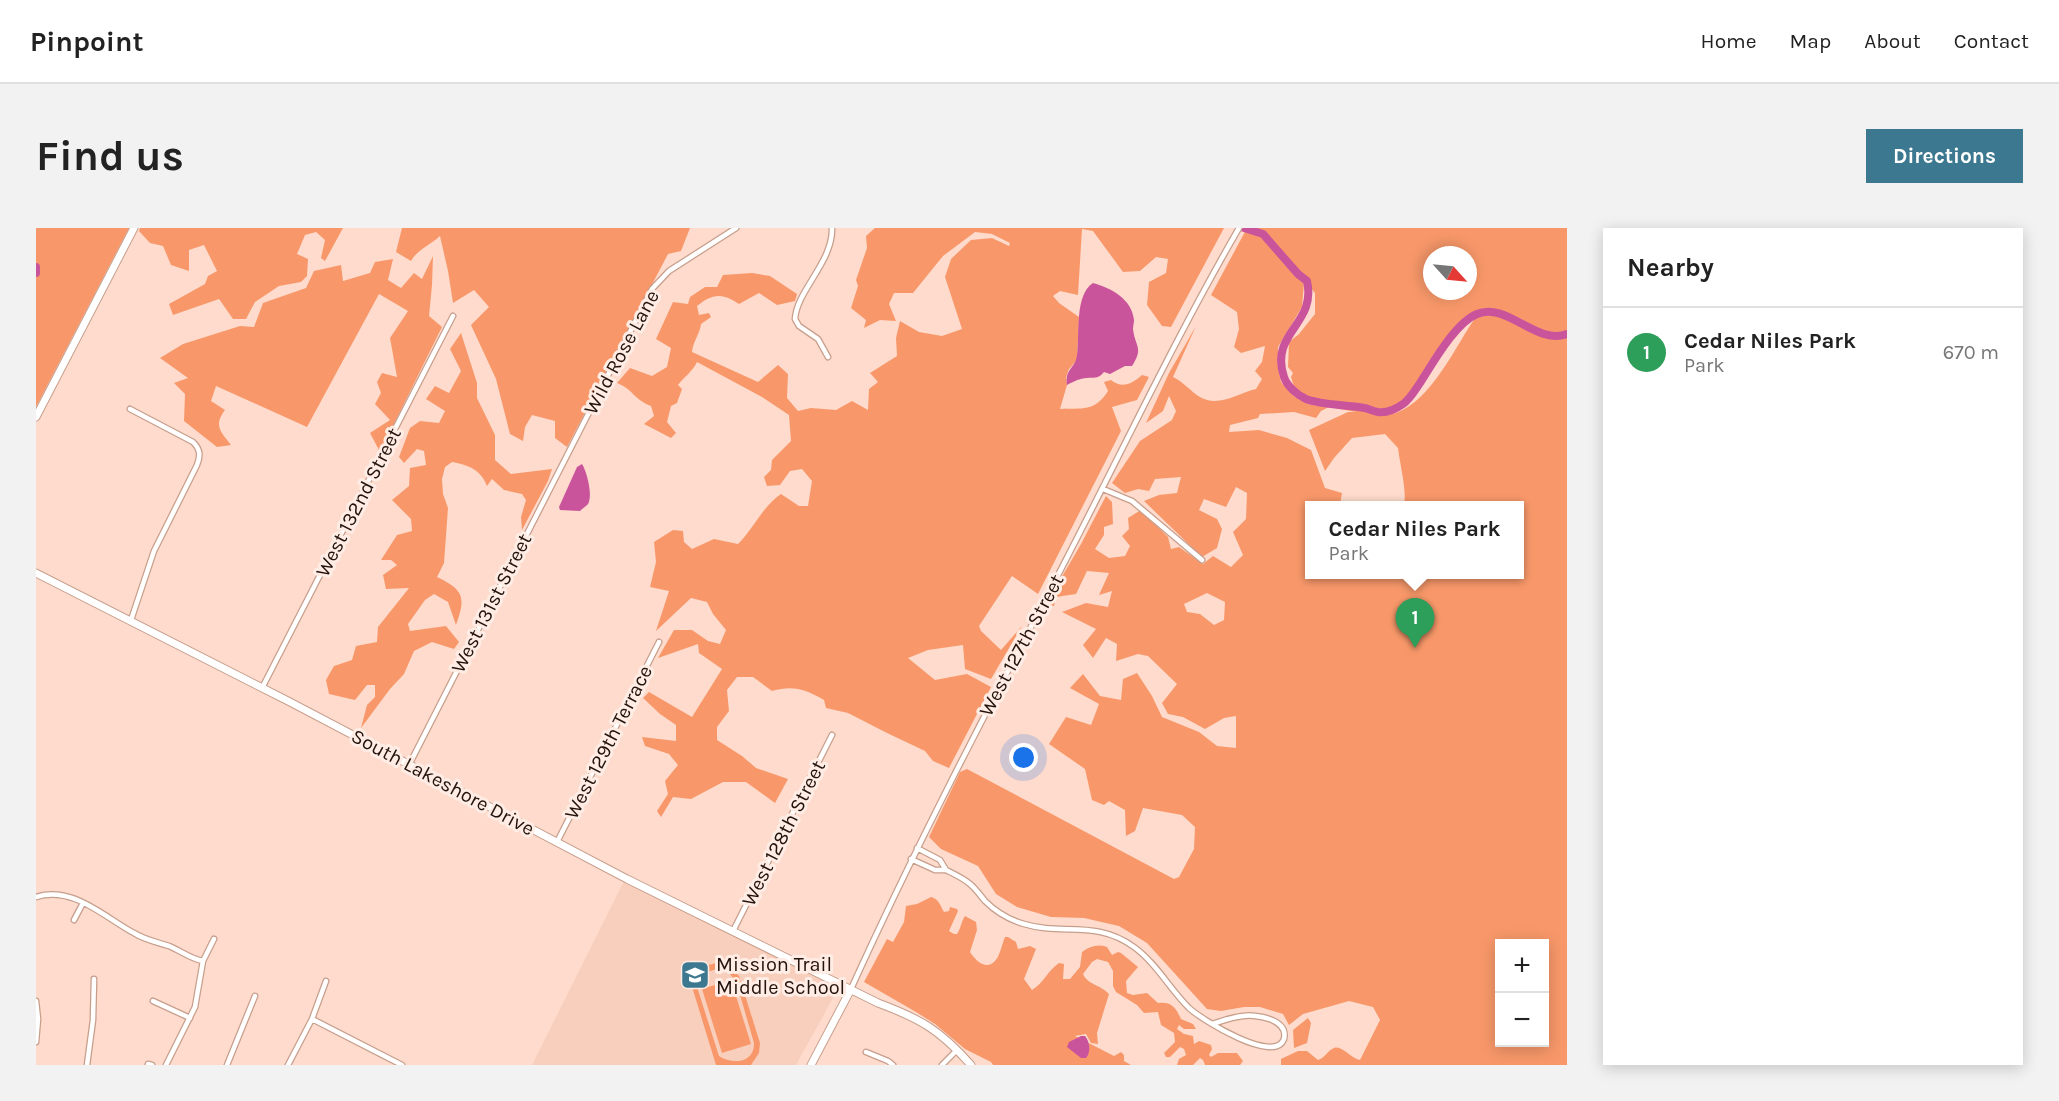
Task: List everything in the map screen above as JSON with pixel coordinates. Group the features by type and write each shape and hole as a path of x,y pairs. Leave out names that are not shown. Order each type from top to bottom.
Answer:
{"street":[{"path":"36,417 134,228"},
{"name":"Wild Rose Lane","path":"574,442 656,284 669,271 736,228"},
{"path":"828,357 818,339 795,320 799,306 829,248 832,228"},
{"name":"West 127th Street","path":"811,1065 851,989 911,859 1001,682 1103,489 1192,311 1239,228"},
{"name":"West 132nd Street","path":"262,688 453,316"},
{"path":"130,409 188,439 197,446 199,451 197,465 154,551 131,620"},
{"name":"West 131st Street","path":"409,765 574,442"},
{"path":"1103,489 1132,501 1202,560"},
{"name":"South Lakeshore Drive","path":"36,573 131,620 627,879 928,1025 971,1065"},
{"name":"West 129th Terrace","path":"557,842 659,642"},
{"name":"West 128th Street","path":"733,930 832,735"},
{"path":"917,848 940,860 946,870 968,883 997,911 1022,924 1095,930 1134,947 1189,1007 1202,1019 1229,1036 1261,1051 1276,1050 1284,1041 1284,1030 1280,1025 1262,1017 1242,1016 1212,1024"},
{"path":"911,859 935,870 946,870"},
{"path":"36,897 57,893 83,903 135,934 170,947 195,960 203,961"},
{"path":"74,920 83,903"},
{"path":"166,1065 195,1007 203,961 214,939"},
{"path":"87,1065 92,1034 94,979"},
{"path":"288,1065 312,1019 326,981"},
{"path":"227,1065 255,996"},
{"path":"36,1001 38,1019 36,1042"},
{"path":"153,1001 190,1018"},
{"path":"312,1019 402,1065"},
{"path":"942,1065 957,1050"},
{"path":"866,1052 893,1065"}],"shaded area":[{"path":"36,228 129,228 36,407"},
{"path":"140,228 343,228 325,261 321,258 325,240 316,232 305,235 297,254 308,259 307,276 301,282 279,286 255,302 246,319 233,319 219,299 173,315 169,304 205,284 208,276 217,271 204,245 189,250 189,271 171,265 163,246 150,243 139,231"},
{"path":"402,228 690,228 681,251 668,254 567,447 555,438 555,421 532,415 525,427 523,441 510,434 496,379 471,325 489,307 474,290 453,303 440,236 411,261 396,252"},
{"path":"875,228 1224,228 1171,327 1162,326 1147,305 1149,282 1166,273 1168,259 1156,257 1140,271 1123,272 1093,231 1082,229 1078,295 1060,291 1053,296 1079,317 1077,360 1069,369 1066,377 1067,385 1060,409 1087,408 1098,403 1108,391 1104,382 1111,380 1123,385 1131,383 1142,375 1149,377 1137,400 1112,407 1121,431 1038,594 1012,576 979,626 981,631 1001,650 1022,626 991,679 965,669 963,645 928,650 908,658 935,680 967,674 991,687 949,768 933,761 925,751 848,713 826,708 824,700 811,693 793,688 772,691 753,677 737,677 727,690 729,711 717,727 717,740 756,768 788,779 775,803 746,782 723,782 691,799 673,797 661,817 657,811 668,794 665,781 678,765 669,754 645,746 642,737 676,741 676,725 643,698 649,692 692,717 722,669 699,653 698,644 658,658 674,630 692,630 708,641 720,644 726,630 707,602 691,598 656,631 669,591 650,587 656,562 654,542 673,530 683,531 684,542 692,549 714,539 738,544 774,499 781,494 799,506 808,506 812,481 802,469 790,471 780,485 767,486 764,477 771,470 772,460 791,441 789,415 762,397 697,362 678,385 682,389 677,403 671,406 667,422 676,433 671,438 644,424 654,416 651,406 617,383 630,368 652,376 667,367 671,348 656,339 673,302 688,304 690,297 705,287 717,287 723,275 752,273 770,276 797,294 795,301 777,305 759,293 739,304 723,296 708,299 697,306 699,315 709,313 711,317 701,324 692,352 758,382 778,365 788,374 787,398 798,411 811,408 836,410 852,401 868,410 869,389 878,382 870,373 897,356 896,338 900,321 919,332 942,336 962,329 945,277 951,259 971,240 992,238 1009,246 1010,243 992,234 975,232 943,256 913,293 894,293 889,304 896,321 880,320 864,328 866,320 851,308 858,286 856,280 867,248 866,236"},
{"path":"1247,228 1567,228 1567,1065 1281,1065 1281,1059 1298,1051 1307,1051 1318,1060 1334,1048 1343,1050 1360,1060 1380,1020 1373,1007 1349,1001 1303,1014 1289,1025 1283,1014 1260,1007 1221,1011 1207,1009 1147,943 1119,926 1084,918 1051,917 1017,907 996,894 978,866 941,849 929,837 960,772 967,769 1174,879 1179,877 1194,849 1195,827 1182,815 1143,808 1135,831 1126,836 1125,810 1109,801 1104,805 1092,800 1085,769 1049,744 1066,717 1091,725 1099,704 1070,688 1083,674 1100,696 1121,700 1123,679 1137,673 1162,717 1199,732 1217,746 1236,748 1236,716 1224,718 1205,729 1183,717 1168,714 1162,703 1177,684 1148,656 1138,654 1116,661 1117,644 1106,638 1093,658 1083,645 1096,629 1062,612 1086,603 1108,607 1112,591 1099,595 1109,573 1087,571 1076,594 1056,597 1054,606 1046,604 1106,496 1112,502 1113,524 1104,527 1104,535 1095,549 1109,558 1125,556 1130,546 1122,536 1129,529 1128,518 1141,510 1168,537 1171,549 1179,547 1203,564 1213,556 1231,567 1243,555 1233,532 1246,519 1247,493 1236,487 1226,507 1204,499 1199,510 1217,519 1222,529 1217,548 1202,557 1144,501 1159,495 1177,493 1181,477 1155,479 1149,491 1138,489 1125,493 1112,483 1140,441 1172,420 1176,411 1169,396 1163,411 1146,423 1169,373 1196,326 1173,377 1207,400 1228,399 1256,389 1262,379 1255,371 1262,362 1265,346 1241,353 1234,347 1239,329 1237,312 1211,295","holes":["1282,255 1315,293 1315,314 1299,334 1289,342 1288,367 1293,373 1291,377 1296,393 1321,406 1308,404 1295,397 1281,382 1278,347 1302,307 1304,283 1281,258","1478,317 1475,318 1446,365 1421,396 1407,407 1392,414 1375,415 1386,408 1390,409 1407,397 1437,352 1464,320","1329,407 1356,412 1348,412 1309,430 1325,471 1352,438 1385,434 1398,448 1405,501 1524,501 1524,579 1305,579 1305,501 1341,501 1342,493 1325,488 1311,450 1287,438 1259,430 1229,432 1230,425 1258,418 1260,414 1294,412 1316,418 1321,411","1207,593 1225,602 1224,620 1214,625 1200,614 1187,612 1184,604"]},
{"path":"433,256 429,316 442,327 380,452 370,433 390,420 375,404 381,393 377,382 382,373 397,377 390,338 408,311 379,294 307,427 216,386 211,401 225,410 219,420 219,425 231,445 217,447 184,421 185,394 174,383 188,378 160,358 183,344 240,326 254,327 263,303 306,288 314,271 341,265 343,281 370,273 375,262 393,259 388,280 401,288 414,273 422,279"},
{"path":"1093,283 1120,295 1129,306 1134,320 1133,329 1138,355 1132,366 1125,366 1110,374 1104,372 1096,377 1079,379 1067,385 1067,375 1077,355 1080,306 1087,289"},
{"path":"461,333 477,383 477,398 495,435 495,460 511,474 552,469 522,530 521,517 526,500 522,494 504,490 492,479 487,486 478,472 464,465 452,462 445,467 442,479 443,494 448,508 444,563 437,577 458,591 462,601 461,608 456,625 448,602 434,594 425,600 408,624 410,631 446,626 459,642 454,649 432,642 414,651 404,674 361,728 367,705 375,697 375,685 367,685 355,700 329,694 326,680 334,666 352,660 356,646 377,642 378,627 409,588 386,589 383,575 397,565 391,560 381,560 397,535 412,531 411,519 392,500 409,486 410,468 426,465 424,451 417,449 404,463 399,457 410,428 420,421 439,423 445,411 426,399 435,386 449,393 461,371 450,349"},
{"path":"582,464 589,484 588,504 580,511 560,510 559,507 577,467"},
{"name":"Mission Trail Middle School","path":"624,881 809,972 838,989 796,1065 532,1065"},
{"path":"931,897 938,901 944,912 949,911 950,907 957,909 949,931 954,934 957,934 965,916 976,922 977,930 970,952 984,965 995,961 1005,937 1016,942 1018,949 1030,946 1036,949 1024,979 1032,990 1059,963 1064,964 1063,979 1070,979 1080,967 1082,952 1091,947 1107,947 1112,955 1121,953 1138,967 1126,981 1127,993 1133,995 1147,993 1158,1003 1173,1006 1181,1019 1193,1024 1196,1029 1184,1029 1179,1025 1177,1029 1193,1036 1194,1044 1199,1041 1211,1045 1209,1055 1211,1057 1218,1053 1237,1053 1243,1061 1240,1065 1205,1065 1200,1058 1193,1065 1177,1065 1179,1059 1186,1055 1184,1049 1180,1047 1170,1057 1166,1057 1164,1053 1175,1042 1174,1033 1161,1025 1158,1012 1144,1013 1137,1005 1116,992 1113,986 1113,971 1108,962 1097,959 1083,974 1085,978 1109,994 1097,1033 1098,1044 1091,1043 1086,1034 1075,1036 1114,1056 1121,1052 1124,1055 1124,1061 1131,1065 993,1065 965,1049 935,1024 864,982 887,939 893,942 904,922 906,906 917,904"},
{"path":"716,963 731,967 739,976 760,1043 759,1053 751,1065 716,1065 689,977 694,975 695,978 705,966","holes":["719,969 729,973 736,981 754,1043 751,1055 736,1061 719,1056 698,990 699,981 710,971"]},
{"path":"731,980 751,1044 722,1053 702,989"},
{"path":"1308,1018 1311,1023 1307,1043 1294,1048 1293,1030"},
{"path":"1081,1036 1087,1038 1089,1044 1089,1053 1086,1058 1081,1058 1067,1047 1069,1042"}],"waterway":[{"path":"1244,228 1263,234 1307,281 1306,308 1287,338 1281,362 1287,384 1296,393 1312,401 1365,408 1378,412 1397,408 1406,402 1453,335 1477,314 1499,313 1544,334 1556,336 1567,334"},
{"path":"36,267 36,273"}],"place":[{"name":"Cedar Niles Park","path":"1415,648"},
{"name":"Mission Trail Middle School","path":"695,975"}]}
